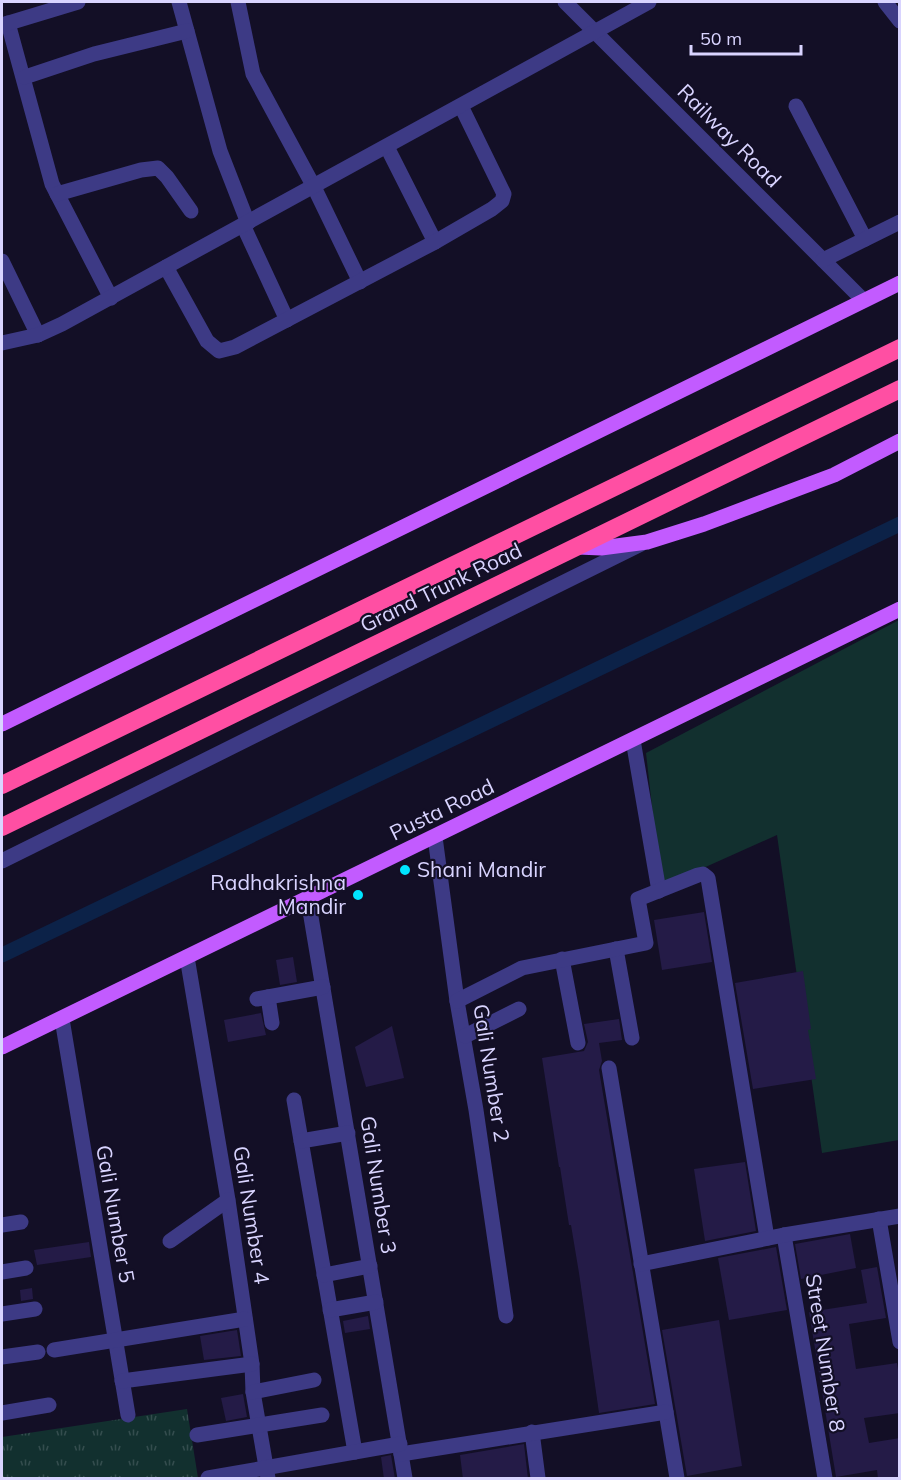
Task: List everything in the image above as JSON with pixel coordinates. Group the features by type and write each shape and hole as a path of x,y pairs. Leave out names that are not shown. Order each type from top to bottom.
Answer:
{"highway":[{"name":"Grand Trunk Road","path":"2,785 900,348"},
{"name":"Grand Trunk Road","path":"2,827 900,389"}],"main road":[{"path":"2,724 900,283"},
{"path":"577,547 601,548 647,542 704,524 834,475 900,441"},
{"name":"Pusta Road","path":"2,1047 900,609"}],"street":[{"path":"78,2 5,24 24,77 49,175 111,298"},
{"path":"179,2 220,152 246,224 287,320"},
{"path":"238,2 253,74 314,187 360,282"},
{"name":"Railway Road","path":"565,2 863,300"},
{"path":"2,343 38,335 62,324 649,2"},
{"path":"885,2 900,21"},
{"path":"24,77 94,54 187,31"},
{"path":"166,267 207,341 219,351 235,347 435,242 492,209 502,201 504,194 461,106"},
{"path":"796,106 865,239"},
{"path":"387,147 435,242"},
{"path":"57,194 141,170 158,168 191,211"},
{"path":"823,260 900,222"},
{"path":"2,261 38,335"},
{"path":"2,861 647,542"},
{"path":"633,740 659,891"},
{"name":"Gali Number 2","path":"435,837 457,1001 465,1036 506,1316"},
{"path":"457,1001 522,968 646,943 639,899 703,874 708,878 767,1239"},
{"name":"Gali Number 3","path":"308,899 405,1479"},
{"path":"616,949 632,1038"},
{"name":"Gali Number 4","path":"187,957 228,1200 252,1364 253,1392 268,1474"},
{"path":"562,959 578,1043"},
{"path":"272,1023 262,998 323,987"},
{"path":"465,1036 519,1009"},
{"name":"Gali Number 5","path":"62,1019 128,1415"},
{"path":"609,1068 677,1479"},
{"path":"294,1100 355,1452"},
{"path":"301,1141 348,1133"},
{"path":"170,1241 228,1200"},
{"path":"641,1264 784,1235 900,1216"},
{"path":"879,1219 900,1342"},
{"path":"2,1225 21,1222"},
{"name":"Street Number 8","path":"784,1235 825,1479"},
{"path":"324,1275 370,1266"},
{"path":"2,1272 26,1268"},
{"path":"330,1310 376,1302"},
{"path":"2,1314 36,1309"},
{"path":"54,1350 245,1319"},
{"path":"2,1357 38,1352"},
{"path":"122,1382 252,1364"},
{"path":"253,1392 314,1380"},
{"path":"2,1413 49,1406"},
{"path":"208,1479 268,1474 355,1452 401,1449 666,1412"},
{"path":"197,1435 322,1415"},
{"path":"532,1432 538,1479"}],"green space":[{"path":"899,620 899,1140 822,1153 777,835 661,887 646,753"},
{"path":"187,1409 198,1478 2,1478 2,1437"}],"building":[{"path":"704,912 712,962 662,970 654,920"},
{"path":"293,957 297,982 280,985 276,960"},
{"path":"803,971 811,1029 808,1030 816,1079 753,1089 735,983"},
{"path":"261,1013 266,1035 228,1042 224,1020"},
{"path":"619,1019 622,1040 599,1043 602,1061 599,1070 655,1404 599,1413 579,1273 542,1058 584,1051 588,1042 584,1024"},
{"path":"392,1026 404,1078 366,1087 355,1047"},
{"path":"745,1162 756,1231 705,1241 694,1169"},
{"path":"850,1234 856,1268 801,1279 795,1244"},
{"path":"89,1242 91,1257 37,1265 34,1250"},
{"path":"776,1247 787,1310 729,1320 718,1258"},
{"path":"877,1267 886,1318 849,1324 856,1369 897,1363 900,1382 900,1413 864,1418 869,1443 900,1438 900,1479 878,1479 877,1470 836,1477 809,1312 867,1303 861,1270"},
{"path":"32,1288 33,1299 21,1301 20,1290"},
{"path":"368,1316 370,1329 345,1333 343,1321"},
{"path":"719,1320 742,1466 687,1476 662,1330"},
{"path":"237,1330 241,1356 204,1360 200,1336"},
{"path":"243,1394 247,1417 226,1421 221,1398"},
{"path":"524,1444 528,1479 463,1479 460,1455"},
{"path":"391,1455 395,1479 384,1479 381,1457"}],"waterway":[{"path":"2,955 900,524"}],"place":[{"name":"Shani Mandir","path":"405,870"},
{"name":"Radhakrishna Mandir","path":"358,895"}]}
